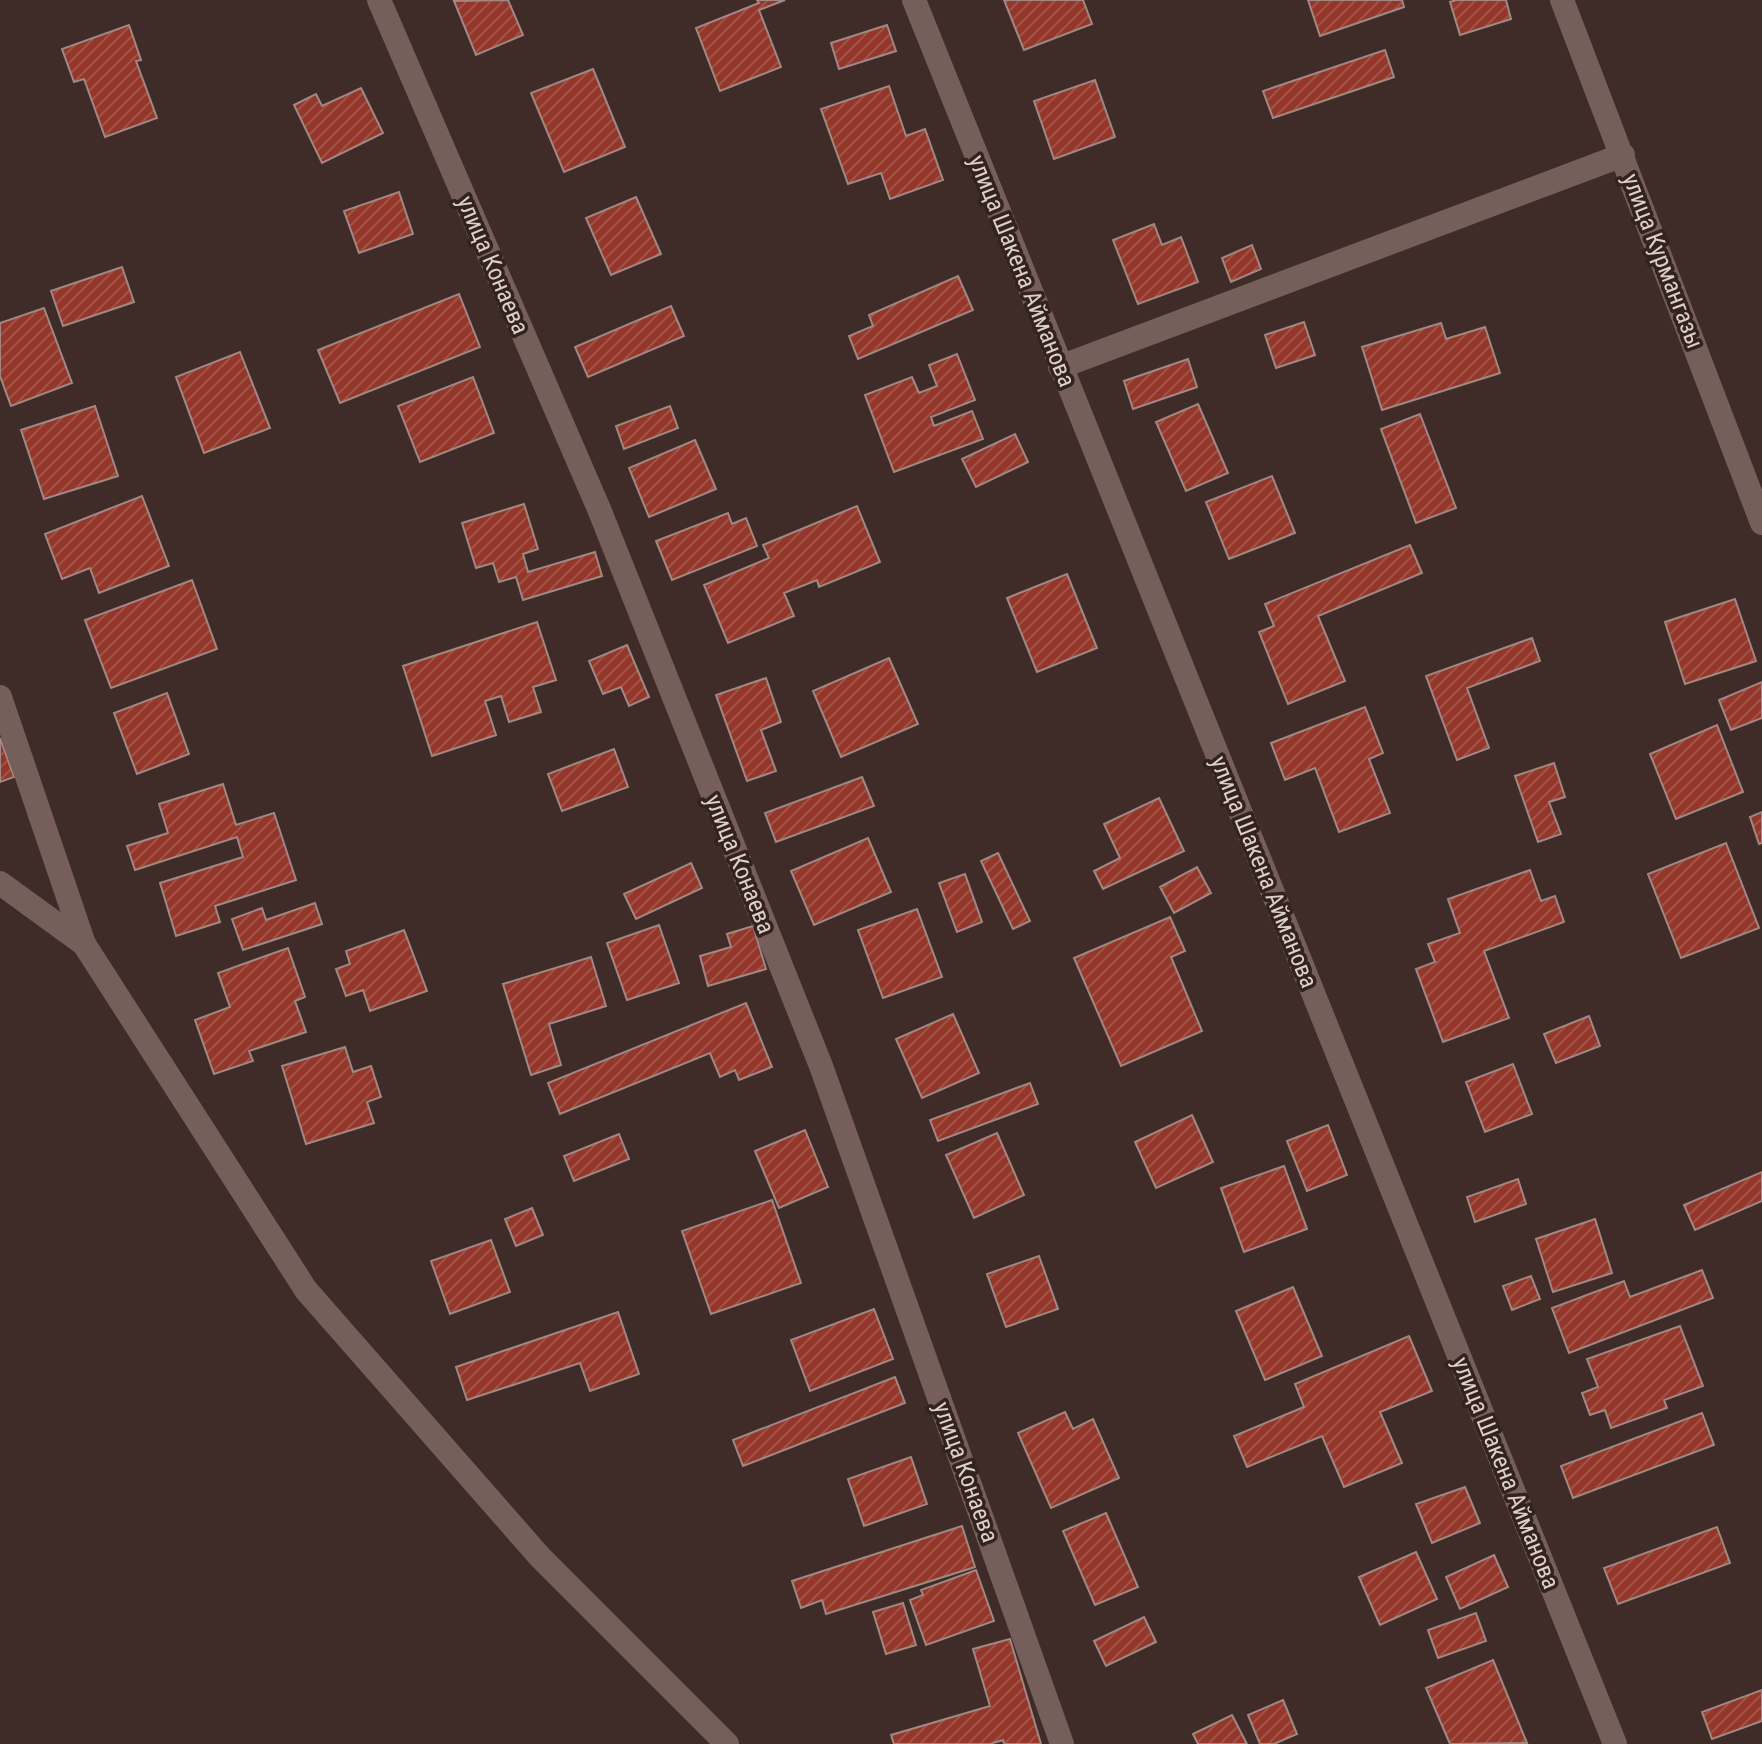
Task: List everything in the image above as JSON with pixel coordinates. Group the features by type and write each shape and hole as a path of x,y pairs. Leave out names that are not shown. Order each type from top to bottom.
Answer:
{"street":[{"name":"улица Конаева","path":"379,0 599,509 821,1066 1062,1744"},
{"name":"улица Шакена Айманова","path":"914,0 1615,1744"},
{"name":"улица Курмангазы","path":"1562,0 1762,523"},
{"path":"1060,367 1623,155"},
{"path":"0,697 84,944 306,1290 540,1557 727,1744"},
{"path":"0,883 84,944"}],"building":[{"path":"508,0 523,35 476,55 454,1"},
{"path":"757,0 785,0 759,10 781,67 720,91 696,28 759,3"},
{"path":"1004,0 1083,0 1092,24 1024,50"},
{"path":"1308,0 1402,0 1404,7 1320,36"},
{"path":"1506,0 1511,19 1460,35 1450,2"},
{"path":"129,25 141,60 136,61 157,118 105,137 84,79 74,82 62,49"},
{"path":"887,25 896,51 839,69 831,43"},
{"path":"1385,50 1394,77 1273,118 1263,91"},
{"path":"593,69 625,147 564,172 531,93"},
{"path":"1095,80 1115,137 1054,159 1034,101"},
{"path":"889,86 906,136 925,129 943,180 890,199 881,173 848,184 821,109"},
{"path":"361,88 383,133 322,163 294,105 316,94 322,106"},
{"path":"399,192 413,234 359,253 344,211"},
{"path":"636,197 661,254 611,275 586,218"},
{"path":"1154,224 1162,245 1181,237 1198,282 1138,304 1113,240"},
{"path":"1252,245 1261,269 1231,282 1222,258"},
{"path":"122,267 134,302 63,326 51,291"},
{"path":"958,276 973,310 858,359 849,336 873,326 869,315"},
{"path":"459,294 480,347 340,403 318,350"},
{"path":"671,306 684,336 588,377 575,347"},
{"path":"44,308 72,383 11,406 0,376 0,323"},
{"path":"1304,322 1315,355 1276,368 1265,335"},
{"path":"1441,323 1446,339 1485,327 1500,373 1382,410 1362,347"},
{"path":"240,352 270,428 204,453 176,377"},
{"path":"957,354 975,400 931,417 934,426 972,411 983,439 894,472 865,395 912,377 919,393 937,386 929,365"},
{"path":"1188,359 1197,387 1133,409 1124,381"},
{"path":"473,377 494,433 420,462 398,406"},
{"path":"1198,404 1228,473 1186,491 1156,422"},
{"path":"95,406 118,476 44,499 21,430"},
{"path":"670,406 678,428 624,449 616,426"},
{"path":"1420,414 1456,508 1416,523 1381,429"},
{"path":"1015,434 1028,462 976,487 962,459"},
{"path":"695,440 716,489 649,517 629,468"},
{"path":"1272,476 1295,533 1229,559 1206,502"},
{"path":"142,496 169,566 99,593 90,568 62,579 45,534"},
{"path":"524,504 538,549 523,554 528,572 595,552 602,576 523,600 516,577 499,582 493,563 476,568 462,523"},
{"path":"857,506 880,562 819,587 817,580 784,593 794,616 728,643 704,585 769,558 763,545"},
{"path":"728,513 732,524 746,518 757,546 672,580 656,541"},
{"path":"1410,545 1422,573 1318,616 1345,681 1288,704 1259,632 1274,626 1265,604"},
{"path":"1067,574 1097,648 1037,672 1007,598"},
{"path":"192,580 217,649 111,688 85,620"},
{"path":"1735,599 1756,661 1685,684 1665,622"},
{"path":"537,622 556,680 533,687 541,712 509,722 501,696 485,701 496,735 432,756 403,666"},
{"path":"1532,638 1540,661 1467,688 1489,748 1457,760 1426,676"},
{"path":"627,645 649,697 629,706 621,687 603,694 589,661"},
{"path":"889,658 918,724 841,757 813,691"},
{"path":"766,678 781,722 761,730 776,771 747,781 716,695"},
{"path":"1762,682 1762,718 1731,730 1719,700"},
{"path":"167,693 189,754 137,774 114,713"},
{"path":"1365,707 1383,753 1369,759 1390,813 1339,832 1315,768 1285,780 1271,743"},
{"path":"1717,725 1743,792 1676,819 1650,754"},
{"path":"0,738 14,777 0,782"},
{"path":"614,749 628,787 562,811 548,774"},
{"path":"1554,763 1565,797 1549,802 1561,834 1538,842 1515,776"},
{"path":"862,777 874,806 776,842 765,813"},
{"path":"223,784 236,825 274,813 296,880 215,906 220,922 176,936 160,883 243,857 237,837 135,870 127,846 168,833 159,804"},
{"path":"1159,798 1184,851 1103,889 1094,871 1120,858 1104,824"},
{"path":"1762,812 1762,843 1759,844 1750,817"},
{"path":"868,838 891,892 814,925 791,871"},
{"path":"1726,843 1759,928 1681,958 1648,874"},
{"path":"998,853 1030,921 1013,929 981,861"},
{"path":"691,863 702,888 636,919 624,894"},
{"path":"1197,867 1211,893 1174,913 1160,887"},
{"path":"1530,870 1541,901 1555,896 1564,922 1484,951 1509,1018 1443,1042 1416,969 1435,962 1428,944 1460,933 1448,899"},
{"path":"965,874 982,922 957,932 939,883"},
{"path":"315,903 322,924 243,950 232,919 262,908 266,920"},
{"path":"917,909 942,977 883,998 858,930"},
{"path":"1170,917 1185,951 1171,957 1202,1031 1121,1066 1074,958"},
{"path":"659,925 679,983 627,1000 607,943"},
{"path":"753,926 766,969 708,986 700,956 731,947 727,934"},
{"path":"404,930 427,991 370,1011 363,990 346,996 336,969 350,964 346,951"},
{"path":"288,948 305,997 295,1001 306,1032 249,1051 253,1061 214,1074 195,1020 230,1007 218,973"},
{"path":"591,957 606,1006 549,1024 561,1065 531,1075 503,984"},
{"path":"746,1003 772,1067 739,1080 735,1070 720,1077 710,1053 560,1114 548,1083"},
{"path":"953,1014 979,1073 922,1098 896,1039"},
{"path":"1589,1016 1600,1046 1556,1063 1544,1034"},
{"path":"345,1047 353,1072 371,1066 381,1097 367,1102 374,1123 306,1144 282,1066"},
{"path":"1513,1064 1532,1114 1485,1132 1466,1082"},
{"path":"1030,1083 1038,1104 938,1141 930,1120"},
{"path":"1192,1115 1213,1162 1156,1188 1135,1142"},
{"path":"1328,1125 1347,1175 1307,1191 1287,1141"},
{"path":"805,1130 828,1187 779,1208 755,1151"},
{"path":"997,1133 1024,1195 974,1218 946,1155"},
{"path":"619,1134 629,1159 574,1181 564,1156"},
{"path":"1284,1166 1307,1229 1244,1252 1221,1188"},
{"path":"1762,1172 1762,1201 1695,1230 1684,1205"},
{"path":"1518,1179 1526,1204 1475,1222 1467,1197"},
{"path":"772,1200 801,1283 711,1314 682,1231"},
{"path":"532,1208 543,1235 516,1246 505,1219"},
{"path":"1595,1219 1612,1273 1553,1292 1536,1239"},
{"path":"491,1240 510,1292 450,1314 431,1261"},
{"path":"1039,1256 1058,1309 1006,1327 987,1274"},
{"path":"1702,1270 1713,1298 1569,1353 1552,1308 1624,1281 1630,1297"},
{"path":"1531,1276 1540,1299 1512,1310 1503,1286"},
{"path":"1293,1287 1322,1356 1265,1380 1236,1311"},
{"path":"874,1309 893,1359 810,1391 791,1340"},
{"path":"618,1312 639,1374 590,1391 580,1363 467,1400 456,1367"},
{"path":"1680,1326 1703,1386 1664,1400 1667,1408 1611,1428 1605,1410 1590,1415 1582,1393 1598,1387 1587,1359"},
{"path":"1409,1336 1432,1391 1380,1412 1402,1463 1344,1487 1322,1436 1247,1467 1234,1436 1304,1407 1295,1384"},
{"path":"895,1377 905,1403 743,1466 733,1440"},
{"path":"1065,1412 1073,1429 1093,1419 1119,1478 1051,1508 1018,1433"},
{"path":"1702,1413 1714,1445 1573,1498 1561,1466"},
{"path":"911,1457 927,1504 864,1526 848,1479"},
{"path":"1465,1487 1480,1523 1432,1543 1416,1504"},
{"path":"1106,1513 1138,1587 1095,1605 1063,1531"},
{"path":"962,1526 975,1567 826,1614 822,1600 801,1608 792,1581"},
{"path":"1717,1527 1730,1563 1618,1604 1604,1568"},
{"path":"1416,1552 1437,1599 1380,1625 1359,1577"},
{"path":"1494,1555 1508,1587 1460,1609 1446,1577"},
{"path":"976,1570 994,1621 926,1645 910,1600 923,1595 921,1590"},
{"path":"903,1603 916,1645 886,1654 873,1612"},
{"path":"1476,1613 1486,1641 1438,1658 1428,1630"},
{"path":"1144,1617 1156,1642 1106,1666 1094,1641"},
{"path":"1010,1639 1041,1744 1004,1744 1003,1740 990,1744 894,1744 891,1735 990,1706 973,1649"},
{"path":"1493,1660 1527,1743 1450,1744 1426,1688"},
{"path":"1762,1690 1762,1721 1712,1739 1702,1712"},
{"path":"1283,1700 1297,1734 1274,1744 1260,1744 1248,1715"},
{"path":"1232,1715 1247,1744 1198,1744 1193,1734"}]}
